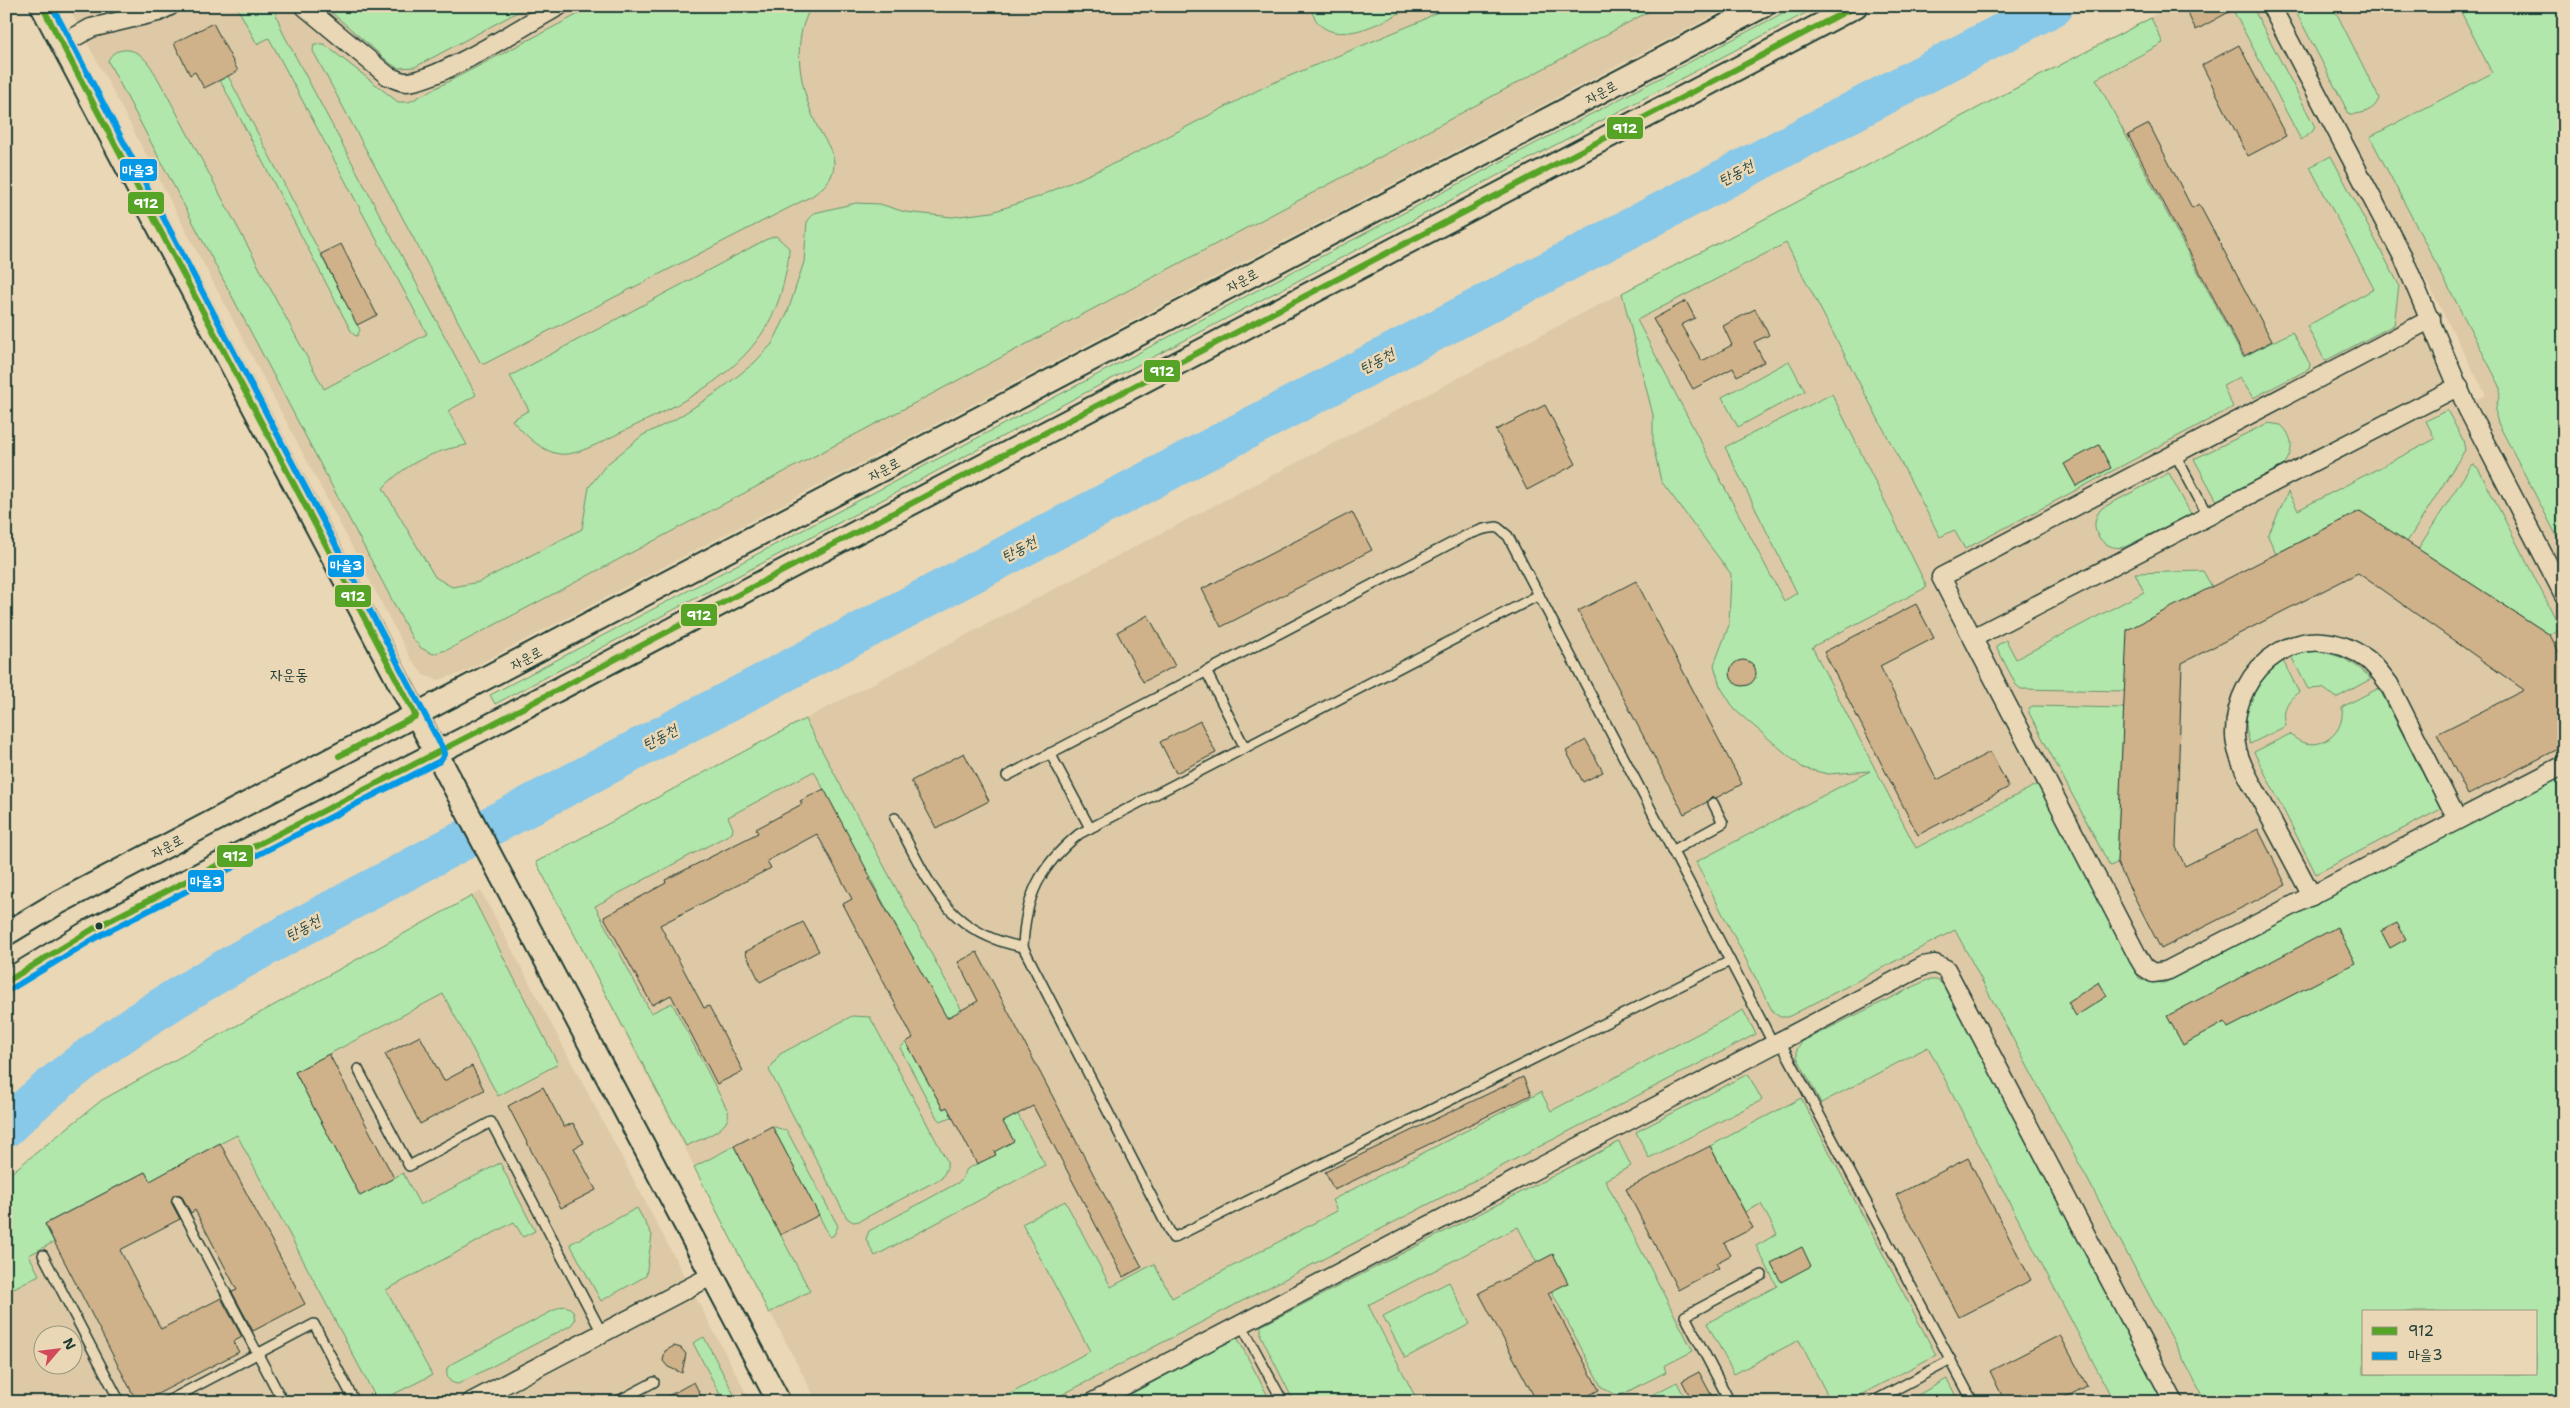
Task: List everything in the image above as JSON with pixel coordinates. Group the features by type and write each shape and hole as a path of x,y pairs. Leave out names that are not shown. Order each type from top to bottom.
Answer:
{"street":[{"path":"42,6 779,1402"},
{"path":"62,44 91,28 158,12 170,6"},
{"path":"304,6 388,76 404,82 427,77 453,65 559,6"},
{"name":"자운로","path":"6,934 54,905 1763,6"},
{"path":"6,982 93,929 436,753 1856,6"},
{"path":"2271,6 2403,258 2431,319 2467,408 2564,595"},
{"path":"2431,319 1941,577 2144,967 2153,973 2166,971 2456,819 2564,765"},
{"path":"1973,638 2459,386"},
{"path":"2312,896 2247,773 2235,738 2240,703 2247,684 2267,658 2283,649 2314,642 2334,644 2366,659 2378,669 2389,684 2456,819"},
{"path":"1092,1402 1923,966 1935,964 1946,969 2174,1402"},
{"path":"471,1402 713,1276"}],"lane":[{"path":"2175,454 2208,516"},
{"path":"1007,776 1467,535 1497,527 1508,536 1730,962 1777,1043 1973,1402"},
{"path":"1539,595 1090,828 1051,859 1040,876 1024,920 1023,947 1173,1238 1730,962"},
{"path":"1206,671 1245,748"},
{"path":"1050,753 1090,828"},
{"path":"1672,851 1723,823 1713,803"},
{"path":"895,818 937,896 953,914 970,928 988,937 1023,947"},
{"path":"358,1069 409,1166 491,1122 602,1333"},
{"path":"177,1200 283,1402"},
{"path":"43,1255 120,1402"},
{"path":"1730,1402 1685,1316 1762,1275"},
{"path":"166,1402 314,1324 355,1402"},
{"path":"1241,1324 1283,1402"},
{"path":"1872,1402 1951,1360"},
{"path":"616,1402 654,1382"}],"shaded area":[{"path":"68,6 1731,6 462,673 438,680 423,675 411,659"},
{"path":"2172,6 2260,6 2397,266 2457,411 2486,395 2284,8 2285,6 2564,6 2564,1402 817,1402 536,862 805,719"},
{"path":"481,891 751,1402 6,1402 6,1177 102,1100"}],"green space":[{"path":"273,6 283,33 476,395 448,411 467,445 442,451 421,459 401,472 383,488 435,577 452,587 479,582 582,529 589,487 606,465 643,435 674,420 716,393 754,363 772,344 787,314 804,262 807,222 814,213 856,203 880,204 905,212 952,217 992,212 1038,197 1126,158 1268,85 1421,21 1448,6 1659,6 1358,169 449,649 433,654 421,648 412,638 108,61 116,52 131,50 138,53 149,64 324,389 427,334 269,38 257,44 237,7"},
{"path":"324,6 529,6 415,67 398,68"},
{"path":"594,6 812,6 805,20 801,35 800,67 812,114 834,159 834,169 824,186 812,196 484,364 480,362 313,51 314,44 324,44 398,102 409,102"},
{"path":"1310,6 1412,6 1371,26 1341,33 1327,30 1317,21"},
{"path":"1796,6 1819,6 495,704 490,695"},
{"path":"2231,6 2252,6 2315,127 2312,132 2301,140"},
{"path":"2293,6 2333,6 2379,98 2375,106 2363,113 2349,114"},
{"path":"2458,6 2564,6 2564,550 2498,423 2496,407 2500,396 2500,386 2370,137 2492,73"},
{"path":"2151,18 2163,43 2096,79 2243,357 2292,332 2310,364 2309,369 2253,398 2240,377 2223,386 2233,407 1965,549 1954,530 1940,537 1786,243 1637,320 1784,601 1797,593 1725,447 1832,394 1927,587 1812,647 1916,848 2038,784 2139,978 2149,982 2164,983 2564,774 2564,1402 2206,1402 1955,930 1788,1017 1780,1017 1773,1012 1696,862 1870,771 1828,774 1803,768 1735,710 1720,686 1714,665 1729,625 1731,574 1661,481 1653,445 1653,415 1622,293"},
{"path":"228,76 360,330 357,336 350,329 220,80"},
{"path":"2331,156 2399,285 2394,325 2325,361 2307,326 2374,289 2310,167"},
{"path":"776,236 789,248 783,285 774,312 760,336 724,374 678,404 653,417 583,450 568,454 560,454 544,449 523,432 512,420 529,410 510,376 765,240"},
{"path":"1789,361 1805,391 1738,427 1722,397"},
{"path":"2447,410 2463,440 2465,450 2407,542 2359,511 2276,554 2268,536 2288,492 2298,510 2435,439 2426,421"},
{"path":"2268,423 2281,425 2290,439 2290,455 2284,465 2217,501 2194,459"},
{"path":"2472,464 2478,468 2561,629 2550,635 2418,549"},
{"path":"2169,473 2191,514 2125,547 2109,546 2103,542 2095,530 2097,515 2102,508"},
{"path":"2203,571 2212,587 2125,691 2021,689 2016,685 1996,646 2006,640 2016,659 2144,592 2135,573"},
{"path":"2312,651 2344,659 2358,667 2371,679 2336,698 2323,688 2308,689 2291,656"},
{"path":"2282,659 2299,692 2286,707 2286,726 2250,744 2246,718 2252,696 2257,686"},
{"path":"2379,688 2441,809 2316,874 2254,752 2290,734 2308,744 2317,744 2325,741 2339,728 2342,718 2342,707"},
{"path":"2033,706 2124,708 2117,863 2110,866 2029,713 2029,708"},
{"path":"805,719 1045,1165 875,1256 866,1239 869,1231 961,1181 967,1169 996,1154 969,1104 950,1113 952,1117 940,1121 937,1118 900,1048 906,1042 943,1109 970,1095 952,1015 946,1018 926,984 814,771 728,817 733,828 732,833 595,906 651,1013 672,1003 728,1111 728,1118 720,1129 686,1146 536,862"},
{"path":"472,896 558,1064 498,1096 443,994 295,1072 360,1195 403,1173 420,1205 500,1163 535,1231 523,1237 514,1222 386,1290 432,1375 378,1402 237,1135 173,1168 161,1202 145,1172 45,1224 54,1242 29,1255 39,1275 6,1292 6,1177 102,1100"},
{"path":"1927,980 1937,980 1946,987 2164,1402 2114,1402 1928,1047 1821,1103 1797,1057 1797,1049 1803,1041"},
{"path":"1743,1010 1756,1034 1048,1402 995,1402 1090,1351 1022,1224 1065,1201 1111,1287 1154,1264 1172,1298 1337,1211 1332,1200 1541,1092 1551,1111"},
{"path":"852,1016 870,1017 947,1161 947,1168 942,1178 859,1221 853,1222 847,1218 769,1070 780,1054"},
{"path":"1748,1074 1762,1100 1649,1158 1636,1132"},
{"path":"1801,1098 1936,1355 1847,1402 1831,1402 1799,1340 1734,1374 1707,1323 1777,1286 1756,1246 1777,1234 1761,1204 1745,1212 1710,1146"},
{"path":"772,1126 787,1131 838,1226 834,1235 830,1237"},
{"path":"1619,1142 1631,1166 1605,1180 1693,1351 1664,1366 1666,1372 1619,1396 1602,1388 1518,1227 1368,1305 1418,1402 1294,1402 1261,1336 1261,1326"},
{"path":"734,1146 810,1291 769,1313 694,1167"},
{"path":"637,1208 652,1235 646,1276 601,1301 570,1244"},
{"path":"1449,1282 1470,1324 1405,1358 1383,1316"},
{"path":"565,1306 573,1311 575,1320 570,1326 458,1384 448,1379 447,1368 453,1363"},
{"path":"704,1337 738,1402 724,1402 693,1343"},
{"path":"1237,1337 1271,1402 1116,1402"},
{"path":"1947,1379 1959,1402 1905,1402"},
{"path":"1677,1382 1687,1402 1648,1402 1646,1398"}],"building":[{"path":"2184,6 2240,6 2196,30"},
{"path":"213,23 238,71 204,88 195,72 190,75 174,43"},
{"path":"2239,45 2286,136 2248,156 2202,65"},
{"path":"2149,124 2192,208 2199,204 2272,341 2244,356 2128,135"},
{"path":"341,244 377,315 357,325 321,254"},
{"path":"1686,301 1695,318 1681,325 1702,361 1732,345 1723,326 1755,309 1769,335 1754,342 1764,362 1737,376 1733,368 1693,389 1653,319"},
{"path":"1545,405 1576,464 1527,490 1496,430"},
{"path":"2099,445 2111,468 2076,486 2064,464"},
{"path":"2360,511 2550,635 2564,662 2564,746 2468,795 2437,734 2524,690 2358,573 2182,663 2176,847 2185,866 2258,829 2286,885 2161,949 2117,863 2127,630"},
{"path":"1352,512 1372,550 1221,627 1202,589"},
{"path":"1636,581 1742,784 1716,798 1710,798 1707,802 1684,814 1578,611"},
{"path":"1916,604 1934,638 1880,666 1937,780 1990,752 2009,787 1918,835 1824,652"},
{"path":"1148,615 1175,666 1143,682 1117,632"},
{"path":"1743,660 1752,664 1756,673 1752,682 1743,686 1734,682 1730,673 1734,664"},
{"path":"1200,721 1216,753 1176,773 1160,742"},
{"path":"1586,740 1603,772 1583,782 1566,751"},
{"path":"964,753 989,801 936,828 911,781"},
{"path":"824,789 871,878 869,879 947,1018 978,1001 958,962 977,952 1142,1267 1123,1277 1033,1106 1003,1122 1014,1141 994,1152 996,1155 977,1164 947,1107 943,1109 906,1042 913,1038 843,904 852,899 817,834 767,861 771,868 660,925 704,1008 709,1006 743,1071 717,1084 671,995 652,1005 604,917 666,883 665,880 758,833 756,829 802,804 800,801"},
{"path":"803,922 819,951 760,982 745,952"},
{"path":"2397,923 2406,939 2390,948 2381,931"},
{"path":"2337,927 2355,963 2228,1028 2225,1022 2183,1045 2167,1016"},
{"path":"2099,982 2107,996 2076,1016 2068,1002"},
{"path":"420,1036 444,1081 472,1066 484,1090 420,1124 385,1054"},
{"path":"329,1054 394,1178 360,1196 295,1072"},
{"path":"1523,1077 1531,1095 1334,1190 1325,1172"},
{"path":"543,1087 564,1127 573,1123 584,1143 574,1148 596,1190 561,1208 508,1106"},
{"path":"772,1126 819,1215 780,1235 734,1146"},
{"path":"220,1143 305,1304 253,1331 232,1292 237,1290 195,1210 191,1213 181,1195 174,1195 171,1202 180,1219 120,1250 161,1329 221,1298 242,1337 233,1342 239,1352 142,1402 137,1402 45,1224 145,1172 150,1181"},
{"path":"1710,1146 1753,1228 1724,1243 1731,1255 1716,1263 1719,1268 1678,1290 1626,1189"},
{"path":"1968,1158 2031,1280 1959,1317 1896,1195"},
{"path":"1802,1247 1811,1266 1781,1282 1771,1263"},
{"path":"1553,1254 1568,1283 1548,1293 1599,1390 1576,1402 1537,1402 1479,1293"},
{"path":"2060,1335 2087,1386 2056,1402 2005,1402 1990,1371"},
{"path":"674,1346 681,1348 686,1354 682,1373 668,1367 663,1361 665,1351"},
{"path":"1699,1372 1715,1402 1693,1402 1682,1381"},
{"path":"694,1382 704,1402 657,1402"}],"waterway":[{"name":"탄동천","path":"6,1127 55,1084 106,1045 215,975 272,943 443,851 2054,6"}],"transit line":[{"name":"912","path":"42,6 416,716 339,756"},
{"name":"마을3","path":"11,989 97,937 440,761 445,753 52,6"},
{"name":"912","path":"6,982 93,929 481,730 1856,6"}],"district":[{"name":"자운동","path":"289,674"}]}
